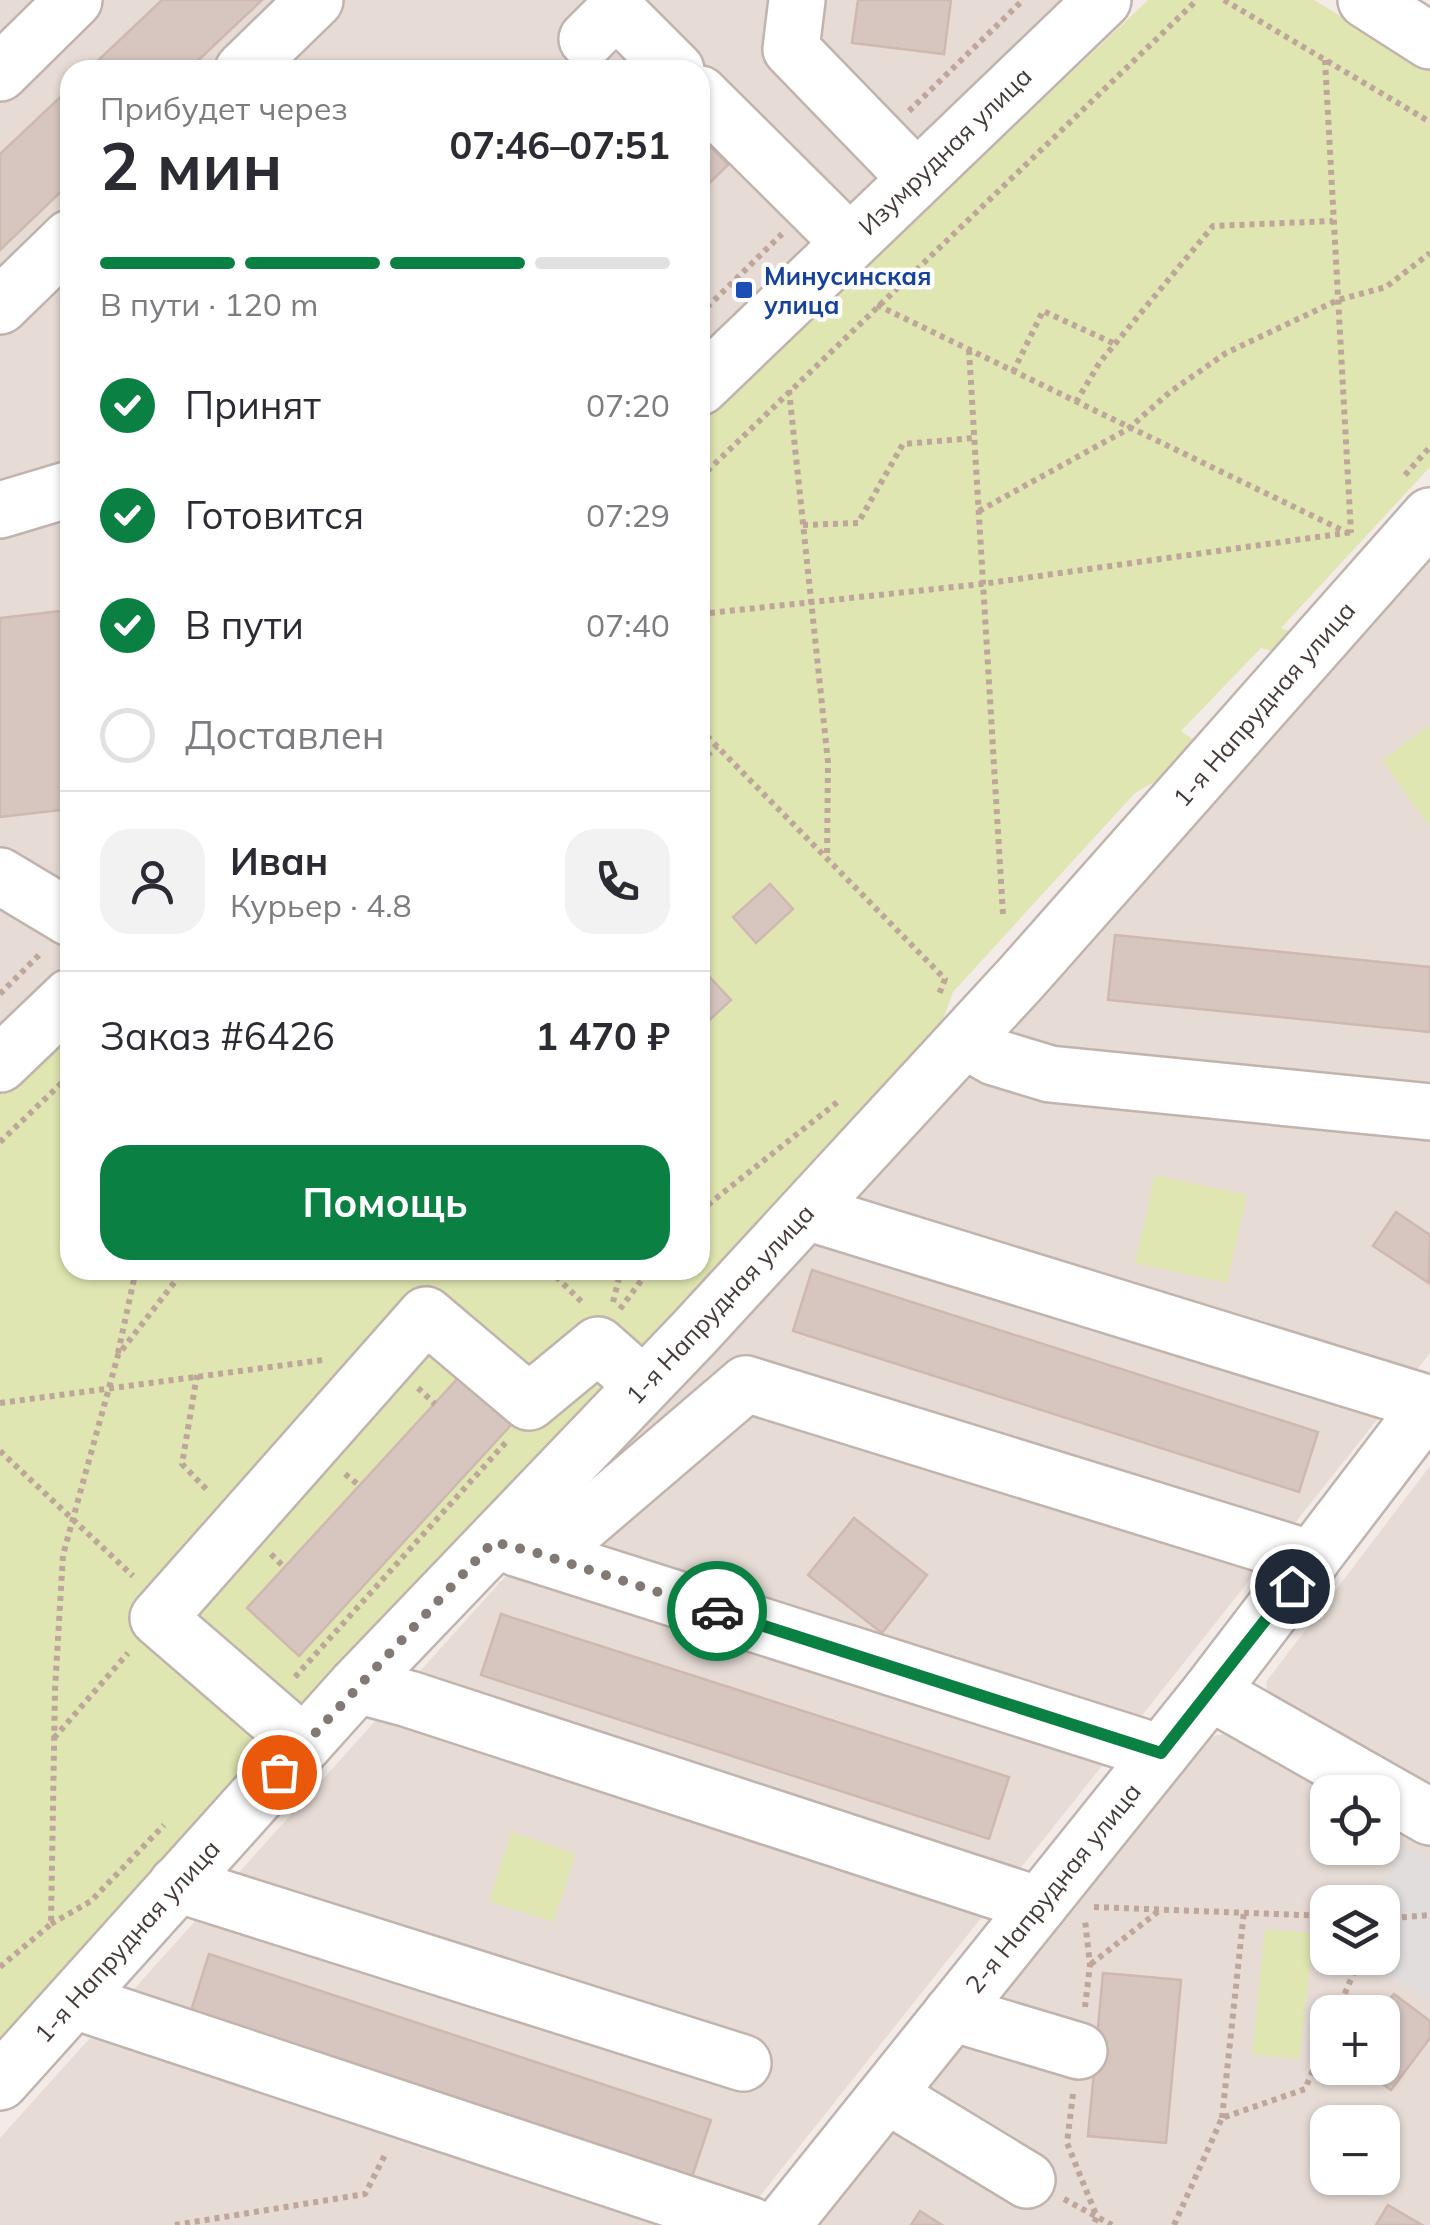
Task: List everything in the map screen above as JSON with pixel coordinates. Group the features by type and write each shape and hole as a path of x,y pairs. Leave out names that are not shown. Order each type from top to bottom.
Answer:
{"street":[{"path":"0,73 74,0"},
{"path":"254,60 315,0"},
{"path":"797,0 791,50 916,178"},
{"name":"Изумрудная улица","path":"710,377 1104,0"},
{"path":"1366,0 1430,41"},
{"path":"710,104 850,242"},
{"path":"0,306 60,248"},
{"path":"0,510 60,492"},
{"name":"1-я Напрудная улица","path":"0,2082 177,1884 285,1727 357,1686 807,1212 951,1020 1430,516"},
{"path":"0,876 60,955"},
{"path":"0,1064 60,958"},
{"path":"951,1020 994,1057 1050,1074 1430,1112"},
{"path":"807,1212 1430,1404"},
{"path":"285,1727 162,1613 426,1316 529,1402 598,1345 643,1385"},
{"path":"545,1556 746,1384 1312,1560"},
{"name":"2-я Напрудная улица","path":"782,2225 1210,1692 1430,1404"},
{"path":"493,1542 1161,1753"},
{"path":"357,1686 409,1699 1039,1905"},
{"path":"1210,1692 1430,1817"},
{"path":"177,1884 742,2063"},
{"path":"75,2001 750,2225"},
{"path":"952,2013 1079,2051"},
{"path":"886,2095 1027,2180"}],"path":[{"path":"710,468 1197,0"},
{"path":"1224,0 1430,122"},
{"path":"1325,60 1351,534"},
{"path":"1075,402 1115,344 1213,226 1333,221"},
{"path":"979,511 1128,429 1170,392 1226,353 1338,300 1386,286 1430,253"},
{"path":"877,305 1351,534"},
{"path":"1013,372 1044,311 1115,344"},
{"path":"969,350 1004,914"},
{"path":"790,390 828,762 827,860"},
{"path":"803,524 858,523 903,444 974,438"},
{"path":"710,613 982,584 1351,534"},
{"path":"710,739 945,979 951,1020"},
{"path":"710,753 717,746"},
{"path":"0,994 60,957"},
{"path":"0,1142 60,1085"},
{"path":"710,1203 849,1091"},
{"path":"50,1924 63,1556 118,1355 134,1280"},
{"path":"118,1355 176,1280"},
{"path":"559,1280 595,1314"},
{"path":"618,1312 642,1280"},
{"path":"0,1402 345,1357 370,1347 435,1404"},
{"path":"285,1727 527,1418 529,1402"},
{"path":"0,1452 71,1516 162,1613 54,1738"},
{"path":"2,1962 50,1924 91,1901 173,1816"},
{"path":"1093,2225 1097,2217 1067,2143 1090,1965 1084,1906 1310,1915"},
{"path":"1090,1965 1162,1909"},
{"path":"1174,2225 1222,2118 1244,1911"},
{"path":"1400,1918 1430,1915"},
{"path":"1222,2118 1305,2089 1310,2077"},
{"path":"175,2225 365,2194 408,2112"}],"shaded area":[{"path":"0,0 1061,0 710,339 710,60 60,60 60,968 0,1026"},
{"path":"1430,549 1430,1353 737,2225 0,2225 0,2138"},
{"path":"1430,1466 1430,1791 1269,1700 1266,1682"},
{"path":"1233,1733 1310,1777 1310,1865 1400,1865 1400,1829 1430,1846 1430,2225 816,2225 1212,1736"},
{"path":"1405,1845 1430,1859 1430,1999 1387,1975 1400,1975 1400,1885 1383,1885 1394,1865 1400,1865"}],"green space":[{"path":"1148,0 1314,0 1430,69 1430,467 1281,628 1302,635 1285,655 1261,648 1181,731 1201,745 1178,768 1135,793 953,992 936,1039 0,2061 0,1090 60,1033 60,1280 710,1280 710,416"},
{"path":"1430,725 1430,827 1382,760"},
{"path":"1155,1175 1247,1195 1227,1283 1135,1263"},
{"path":"511,1832 576,1854 553,1922 489,1901"},
{"path":"1265,1929 1310,1933 1299,2059 1252,2054"}],"building":[{"path":"162,0 262,0 199,60 99,60"},
{"path":"858,0 951,0 944,54 852,43"},
{"path":"60,97 60,193 0,250 0,154"},
{"path":"710,146 728,165 710,182"},
{"path":"60,611 60,810 0,817 0,618"},
{"path":"770,884 793,909 756,943 733,917"},
{"path":"1115,935 1430,967 1430,1032 1108,1000"},
{"path":"710,977 731,1000 710,1020"},
{"path":"1396,1212 1430,1235 1429,1283 1373,1246"},
{"path":"812,1270 1318,1432 1299,1492 793,1331"},
{"path":"470,1365 522,1413 299,1656 247,1608"},
{"path":"854,1518 927,1575 882,1633 808,1575"},
{"path":"501,1614 1009,1777 989,1839 481,1675"},
{"path":"209,1954 711,2120 691,2180 190,2014"},
{"path":"1103,1973 1181,1980 1166,2143 1088,2136"},
{"path":"1400,1998 1430,2021 1430,2038 1400,2078"},
{"path":"1388,2205 1422,2225 1376,2225"},
{"path":"920,2211 942,2225 911,2225"}],"way so far":[{"path":"279,1772 493,1542 717,1611"}],"place":[{"name":"Минусинская улица","path":"744,290"}],"route":[{"path":"717,1611 1161,1753 1292,1586"}]}
